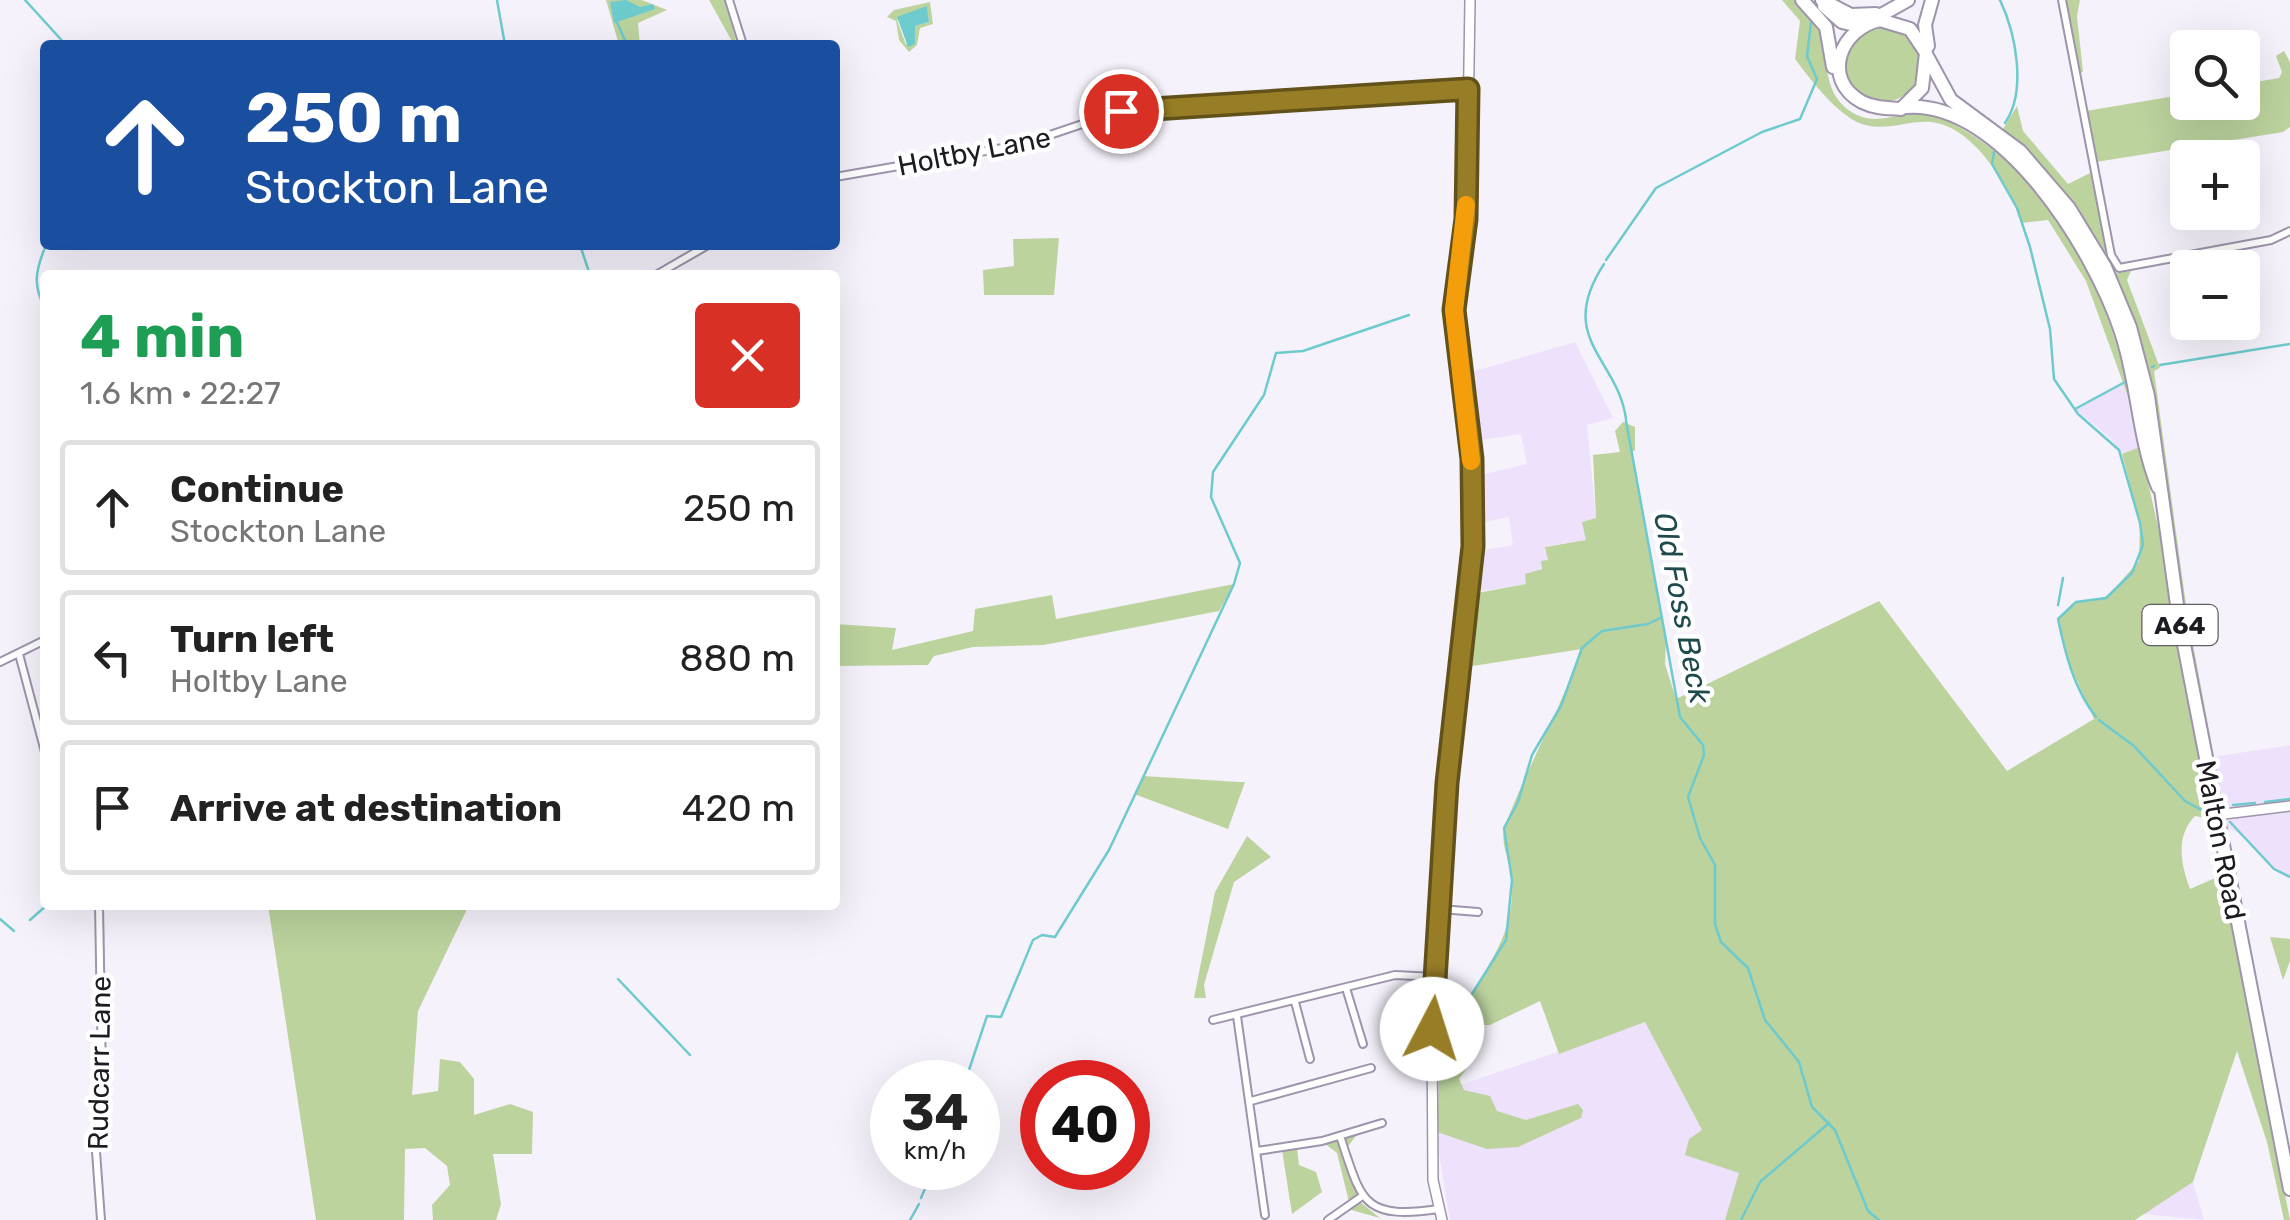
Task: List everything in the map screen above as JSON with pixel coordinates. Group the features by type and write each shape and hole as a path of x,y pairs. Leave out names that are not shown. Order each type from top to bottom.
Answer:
{"highway":[{"name":"A64","path":"1802,0 1829,34 1835,81 1844,98 1858,110 1874,115 1904,108 1946,112 2013,158 2107,269"},
{"path":"1820,0 1850,15 1884,12"},
{"path":"1820,0 1842,22 1895,22 1918,38"},
{"path":"1908,0 1864,24 1840,54 1842,80 1862,102 1904,108 1922,88 1930,62 1924,32 1930,0"},
{"path":"1930,0 1918,18 1918,38 1930,62"},
{"name":"A64","path":"1930,62 1951,100 2012,144 2049,182 2107,269"},
{"name":"Malton Road","path":"2107,269 2159,490 2216,815 2290,1190"}],"street":[{"path":"729,0 741,40"},
{"path":"1340,1136 1361,1197 1391,1218 1440,1214 1431,1139 1436,977 1444,819 1473,546 1472,459 1454,310 1466,219 1470,0"},
{"name":"Malton Road","path":"2062,0 2111,255 2107,269"},
{"name":"Holtby Lane","path":"840,177 1020,144 1121,111 1468,89"},
{"path":"2107,269 2272,240 2290,231"},
{"path":"665,270 699,250"},
{"path":"0,662 40,643"},
{"path":"19,654 40,733"},
{"path":"2216,815 2290,806"},
{"path":"1440,908 1478,912"},
{"name":"Rudcarr Lane","path":"98,910 102,1074 96,1138 101,1220"},
{"path":"1213,1020 1395,975 1436,977"},
{"path":"1346,988 1363,1044"},
{"path":"1295,1002 1310,1060"},
{"path":"1237,1016 1265,1214"},
{"path":"1252,1101 1371,1068"},
{"path":"1257,1151 1340,1136 1382,1123"},
{"path":"1328,1220 1361,1197"}],"shaded area":[{"path":"1575,342 1613,418 1587,425 1596,518 1586,540 1546,546 1548,560 1526,584 1481,591 1481,551 1513,545 1509,517 1478,523 1476,476 1527,464 1521,434 1474,441 1468,373"},
{"path":"2125,382 2140,447 2122,454 2111,439 2075,409"},
{"path":"2290,745 2290,877 2274,869 2241,834 2227,828 2213,757"},
{"path":"1645,1022 1702,1130 1776,1157 1740,1220 1450,1220 1438,1147 1437,1093"},
{"path":"2193,1182 2204,1220 2143,1214"}],"green space":[{"path":"606,0 642,0 667,10 638,23 640,40 618,40"},
{"path":"709,0 725,0 736,40 731,40"},
{"path":"1782,0 1796,0 1810,15 1823,45 1832,87 1850,111 1872,119 1916,113 1937,116 1980,140 2017,170 2048,205 2094,285 2112,329 2137,421 2086,281 2048,220 2022,223 1988,161 1947,126 1922,122 1871,126 1844,113 1795,59 1800,21"},
{"path":"2065,0 2080,0 2077,16 2083,72 2079,73"},
{"path":"930,2 933,24 920,28 917,45 909,52 899,40 896,21 887,17 894,10","holes":["927,7 929,22 915,26 906,45 897,20"]},
{"path":"1883,26 1910,37 1921,64 1910,91 1883,102 1856,91 1845,64 1856,37"},
{"path":"2284,51 2290,62 2290,127 2283,132 2233,140 2170,140 2170,150 2096,162 2086,111 2170,97 2170,120 2260,120 2260,81 2279,78 2282,72 2276,56"},
{"path":"2017,106 2023,131 2068,184 2090,173 2111,266 2116,273 2131,271 2127,280 2160,368 2154,371 2187,612 2224,811 2219,811 2145,363 2030,155 2003,129"},
{"path":"1059,238 1054,295 984,295 983,270 1014,266 1013,239"},
{"path":"1623,422 1635,427 1635,450 1631,453 1666,642 1665,664 1676,699 1879,601 2007,771 2094,719 2066,656 2058,619 2076,602 2106,598 2139,561 2140,523 2122,454 2140,447 2167,566 2211,819 2195,816 2189,824 2182,842 2184,870 2190,889 2222,875 2290,1220 2284,1220 2267,1142 2237,1051 2193,1182 2135,1220 1725,1220 1739,1173 1685,1155 1689,1139 1702,1130 1645,1022 1559,1054 1540,1001 1490,1025 1471,1025 1460,1013 1504,935 1512,900 1512,879 1503,839 1505,826 1582,649 1466,667 1477,593 1526,584 1525,574 1542,569 1541,561 1548,560 1545,547 1586,540 1582,522 1596,518 1593,455 1620,452 1615,431"},
{"path":"1234,584 1219,611 1044,645 973,647 934,656 928,665 840,666 840,624 896,628 892,650 973,631 975,609 1052,595 1056,619"},
{"path":"1143,776 1245,782 1228,829 1134,794"},
{"path":"1247,836 1271,857 1234,882 1204,985 1206,998 1194,998 1215,892"},
{"path":"269,910 467,910 418,1011 412,1095 438,1091 440,1059 460,1062 474,1079 474,1115 510,1104 533,1112 532,1154 493,1154 501,1204 496,1220 433,1220 432,1205 450,1185 447,1166 425,1148 405,1149 404,1220 316,1220"},
{"path":"2270,937 2290,939 2290,961 2283,980"},
{"path":"1440,1050 1444,1073 1468,1067 1459,1079 1464,1090 1490,1096 1497,1111 1526,1120 1578,1104 1583,1110 1581,1118 1518,1147 1487,1149 1437,1132"},
{"path":"1359,1132 1343,1153 1359,1201 1380,1218 1351,1210 1337,1153 1324,1143"},
{"path":"1297,1148 1299,1165 1316,1172 1322,1192 1292,1214 1282,1150"}],"water":[{"path":"626,0 640,7 653,4 655,9 614,23 610,2"},
{"path":"927,6 929,22 915,26 915,44 908,47 897,17"}],"waterway":[{"path":"25,0 61,40"},
{"path":"497,0 504,40"},
{"path":"2000,0 2017,62 2016,95 2005,123"},
{"path":"617,22 625,40"},
{"name":"Old Foss Beck","path":"1606,260 1656,188 1762,132 1800,119 1817,79 1807,56 1811,23"},
{"path":"1266,105 1455,95"},
{"path":"1994,152 1992,164 2017,208 2030,247 2050,329 2054,379 2078,414 2119,450 2140,523 2143,545 2132,573 2106,598 2076,602 2058,619 2076,683 2096,717"},
{"path":"40,297 37,277 44,250"},
{"path":"582,250 588,270"},
{"name":"Old Foss Beck","path":"1604,264 1591,290 1587,330 1621,398 1626,419"},
{"path":"972,1060 987,1016 1001,1017 1033,940 1042,935 1055,937 1109,850 1234,584 1240,563 1211,497 1213,472 1264,395 1276,353 1303,351 1409,315"},
{"path":"2160,365 2290,344"},
{"path":"2075,409 2125,382"},
{"name":"Old Foss Beck","path":"1626,421 1680,717 1703,745 1704,755 1688,797 1700,838 1715,865 1715,924 1721,942 1748,968 1765,1020 1799,1062 1812,1107 1835,1130 1868,1211 1879,1220"},
{"path":"2058,605 2063,578"},
{"path":"1460,1013 1506,940 1512,880 1504,828 1518,802 1532,755 1561,706 1582,648 1602,631 1648,624 1662,617"},
{"path":"2099,720 2134,746 2185,801 2209,814"},
{"path":"2265,802 2290,799"},
{"path":"2233,805 2255,803"},
{"path":"2230,822 2274,869 2290,877"},
{"path":"30,920 41,910"},
{"path":"102,910 103,939"},
{"path":"0,919 14,931"},
{"path":"618,979 690,1055"},
{"path":"104,1076 105,994"},
{"path":"94,1120 96,1096"},
{"path":"1741,1220 1760,1182 1829,1123"},
{"path":"921,1198 924,1190"},
{"path":"910,1220 919,1204"}],"slow traffic":[{"path":"1466,205 1454,310 1471,461"}],"route":[{"path":"1121,111 1468,89 1466,219 1454,310 1472,459 1473,546 1470,602 1447,783 1432,1029"}]}
